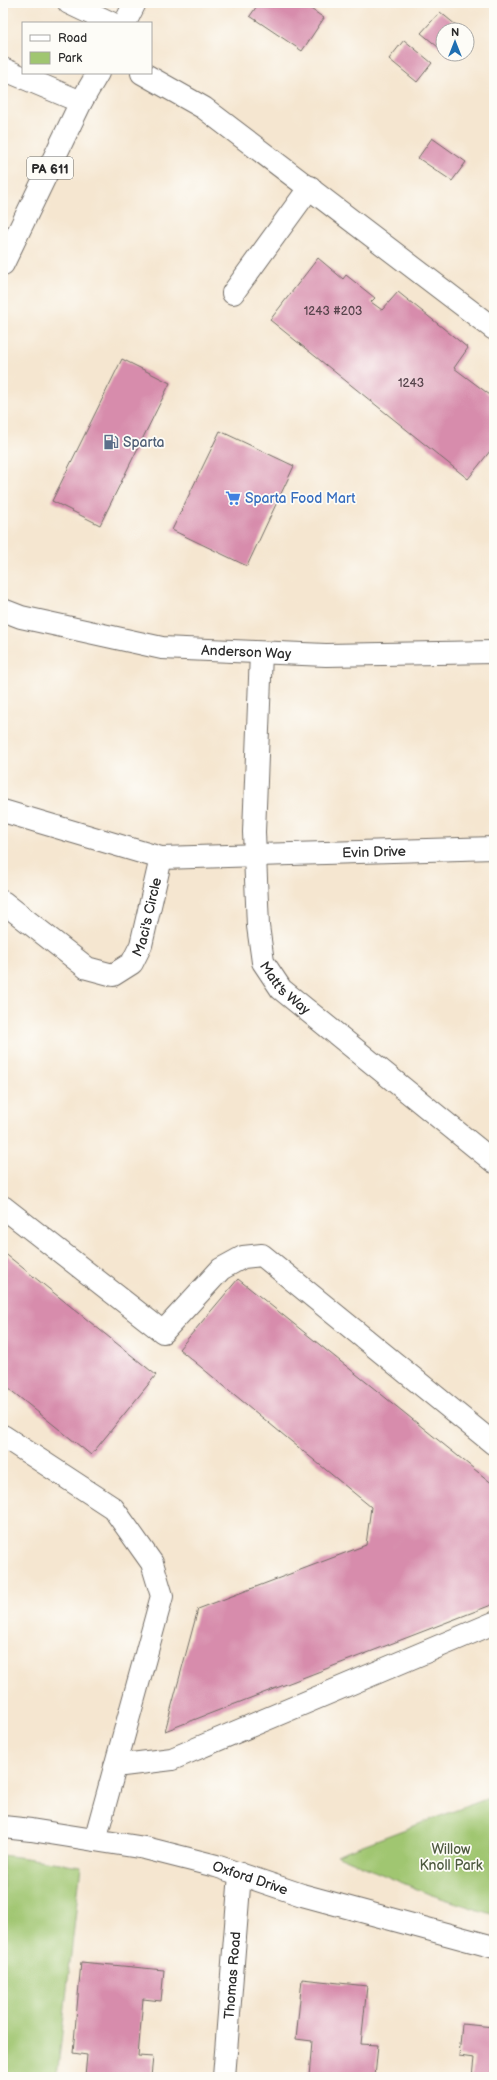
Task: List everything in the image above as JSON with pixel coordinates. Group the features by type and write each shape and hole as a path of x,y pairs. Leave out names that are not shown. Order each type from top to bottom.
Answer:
{"main road":[{"path":"69,3 109,22"},
{"path":"126,22 135,3"},
{"path":"3,69 82,102"},
{"name":"PA 611","path":"3,264 82,102 97,74"},
{"path":"144,74 204,108 310,187 494,329"},
{"path":"233,293 310,187"},
{"name":"Anderson Way","path":"3,610 21,617 162,648 326,655 494,652"},
{"name":"Matt's Way","path":"261,652 254,855 258,926 263,962 281,989 494,1162"},
{"name":"Maci's Circle","path":"3,811 161,858 254,855"},
{"name":"Evin Drive","path":"254,855 494,848"},
{"name":"Maci's Circle","path":"3,902 87,968 113,975 132,963 140,945 161,858"},
{"path":"3,1207 163,1332 222,1269 243,1257 262,1255 494,1444"},
{"path":"3,1436 113,1508 152,1563 162,1596 95,1840"},
{"path":"115,1766 172,1759 494,1623"},
{"name":"Oxford Drive","path":"3,1827 145,1848 216,1866 302,1895 494,1947"},
{"name":"Thomas Road","path":"224,2077 240,1874"}],"path":[{"path":"494,1854 489,1869 494,1874"}],"green space":[{"name":"Willow Knoll Park","path":"494,1796 494,1915 429,1894 336,1855"},
{"path":"3,1855 81,1866 57,2077 3,2077"}],"building":[{"path":"259,3 302,3 324,18 302,51 250,16"},
{"path":"440,12 452,22 435,22 435,44 421,33"},
{"path":"404,40 432,63 417,82 389,59"},
{"path":"432,138 466,162 452,181 418,158"},
{"path":"318,258 343,279 346,275 375,298 371,302 382,310 398,292 468,348 454,368 494,398 494,446 468,479 270,320"},
{"name":"Sparta","path":"122,359 170,383 100,525 52,501"},
{"name":"Sparta Food Mart","path":"220,431 294,466 247,566 172,530"},
{"path":"3,1252 156,1375 91,1455 3,1384"},
{"path":"238,1279 494,1485 494,1604 165,1731 198,1609 366,1545 371,1507 179,1349"},
{"path":"81,1962 164,1970 161,2001 143,1999 138,2056 153,2057 151,2077 85,2077 87,2055 73,2053"},
{"path":"302,1979 367,1986 361,2044 378,2045 375,2077 309,2077 312,2041 296,2039"},
{"path":"462,2024 494,2027 494,2077 472,2077 474,2058 459,2056"}],"place":[{"name":"Sparta","path":"111,442"},
{"name":"Sparta Food Mart","path":"233,498"}]}
